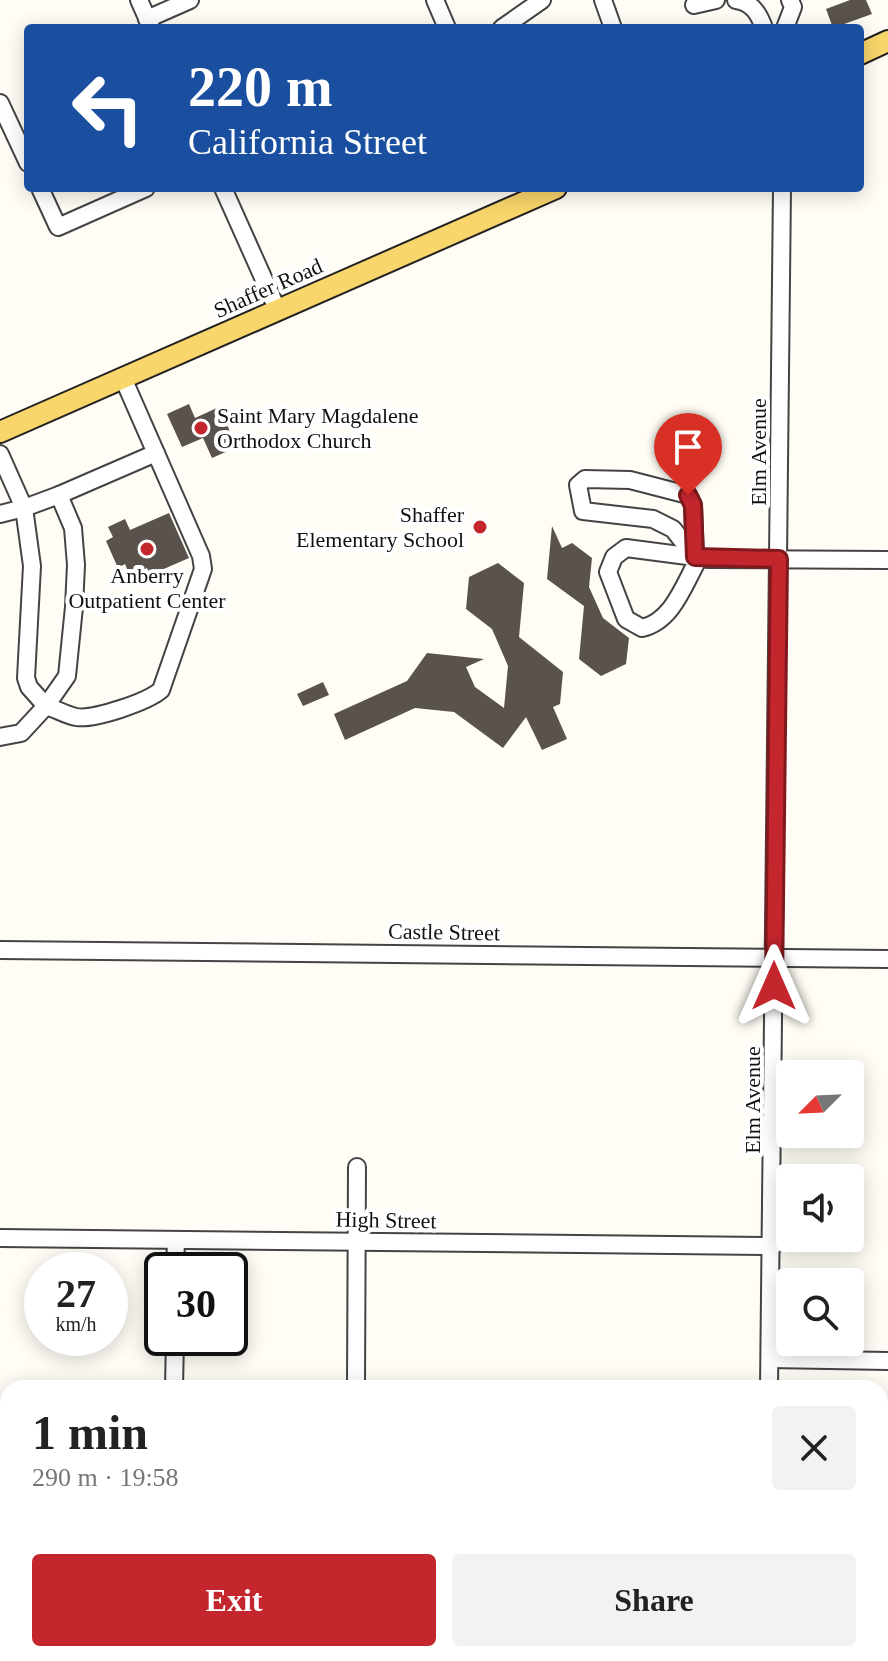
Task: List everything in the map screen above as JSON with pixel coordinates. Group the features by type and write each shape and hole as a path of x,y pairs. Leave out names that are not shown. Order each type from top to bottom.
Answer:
{"main road":[{"path":"864,52 888,41"},
{"name":"Shaffer Road","path":"0,432 547,192"}],"street":[{"path":"139,0 149,23 190,0"},
{"path":"435,0 445,24"},
{"path":"508,24 542,0"},
{"path":"603,0 612,24"},
{"path":"694,5 716,0"},
{"path":"736,0 752,7 762,24"},
{"path":"787,24 793,7 790,0"},
{"path":"0,103 24,154"},
{"path":"42,192 58,227 137,192"},
{"path":"225,192 278,311"},
{"name":"Elm Avenue","path":"769,1380 782,192"},
{"path":"0,454 24,508 32,566 26,678 29,687 46,706 79,718 145,701 161,690 203,569 201,556 123,378"},
{"path":"0,514 59,495 156,453"},
{"path":"701,558 673,529 653,519 583,511 578,485 585,479 630,480 688,495 693,505 701,558 668,614 657,625 642,628 626,619 608,572 614,557 626,548 701,558 888,560"},
{"path":"0,737 21,733 46,706 67,676 76,565 73,528 59,495"},
{"name":"Castle Street","path":"0,950 888,959"},
{"path":"356,1380 357,1167"},
{"name":"High Street","path":"0,1238 773,1246"},
{"path":"176,1240 176,1252"},
{"path":"174,1380 175,1356"},
{"path":"770,1359 888,1361"}],"building":[{"path":"850,0 866,0 872,14 844,24 832,24 826,9"},
{"name":"Saint Mary Magdalene Orthodox Church","path":"189,404 195,418 219,407 237,447 212,458 203,438 182,447 167,414"},
{"name":"Anberry Outpatient Center","path":"169,513 189,558 150,575 147,568 130,576 125,564 118,568 106,541 113,537 108,527 125,519 130,530"},
{"path":"552,526 562,548 572,543 592,558 589,587 603,618 629,638 626,664 601,676 579,659 584,606 547,579"},
{"path":"498,563 524,583 519,637 563,672 560,704 553,707 567,739 542,750 526,717 503,748 454,712 415,708 345,740 334,714 407,681 427,653 484,659 466,667 475,687 504,708 508,666 492,629 466,609 469,577"},
{"path":"323,682 329,695 303,706 297,694"}],"place":[{"name":"Saint Mary Magdalene Orthodox Church","path":"201,428"},
{"name":"Shaffer Elementary School","path":"480,527"},
{"name":"Anberry Outpatient Center","path":"147,549"}],"route":[{"path":"688,495 693,505 695,557 779,559 774,986"}]}
